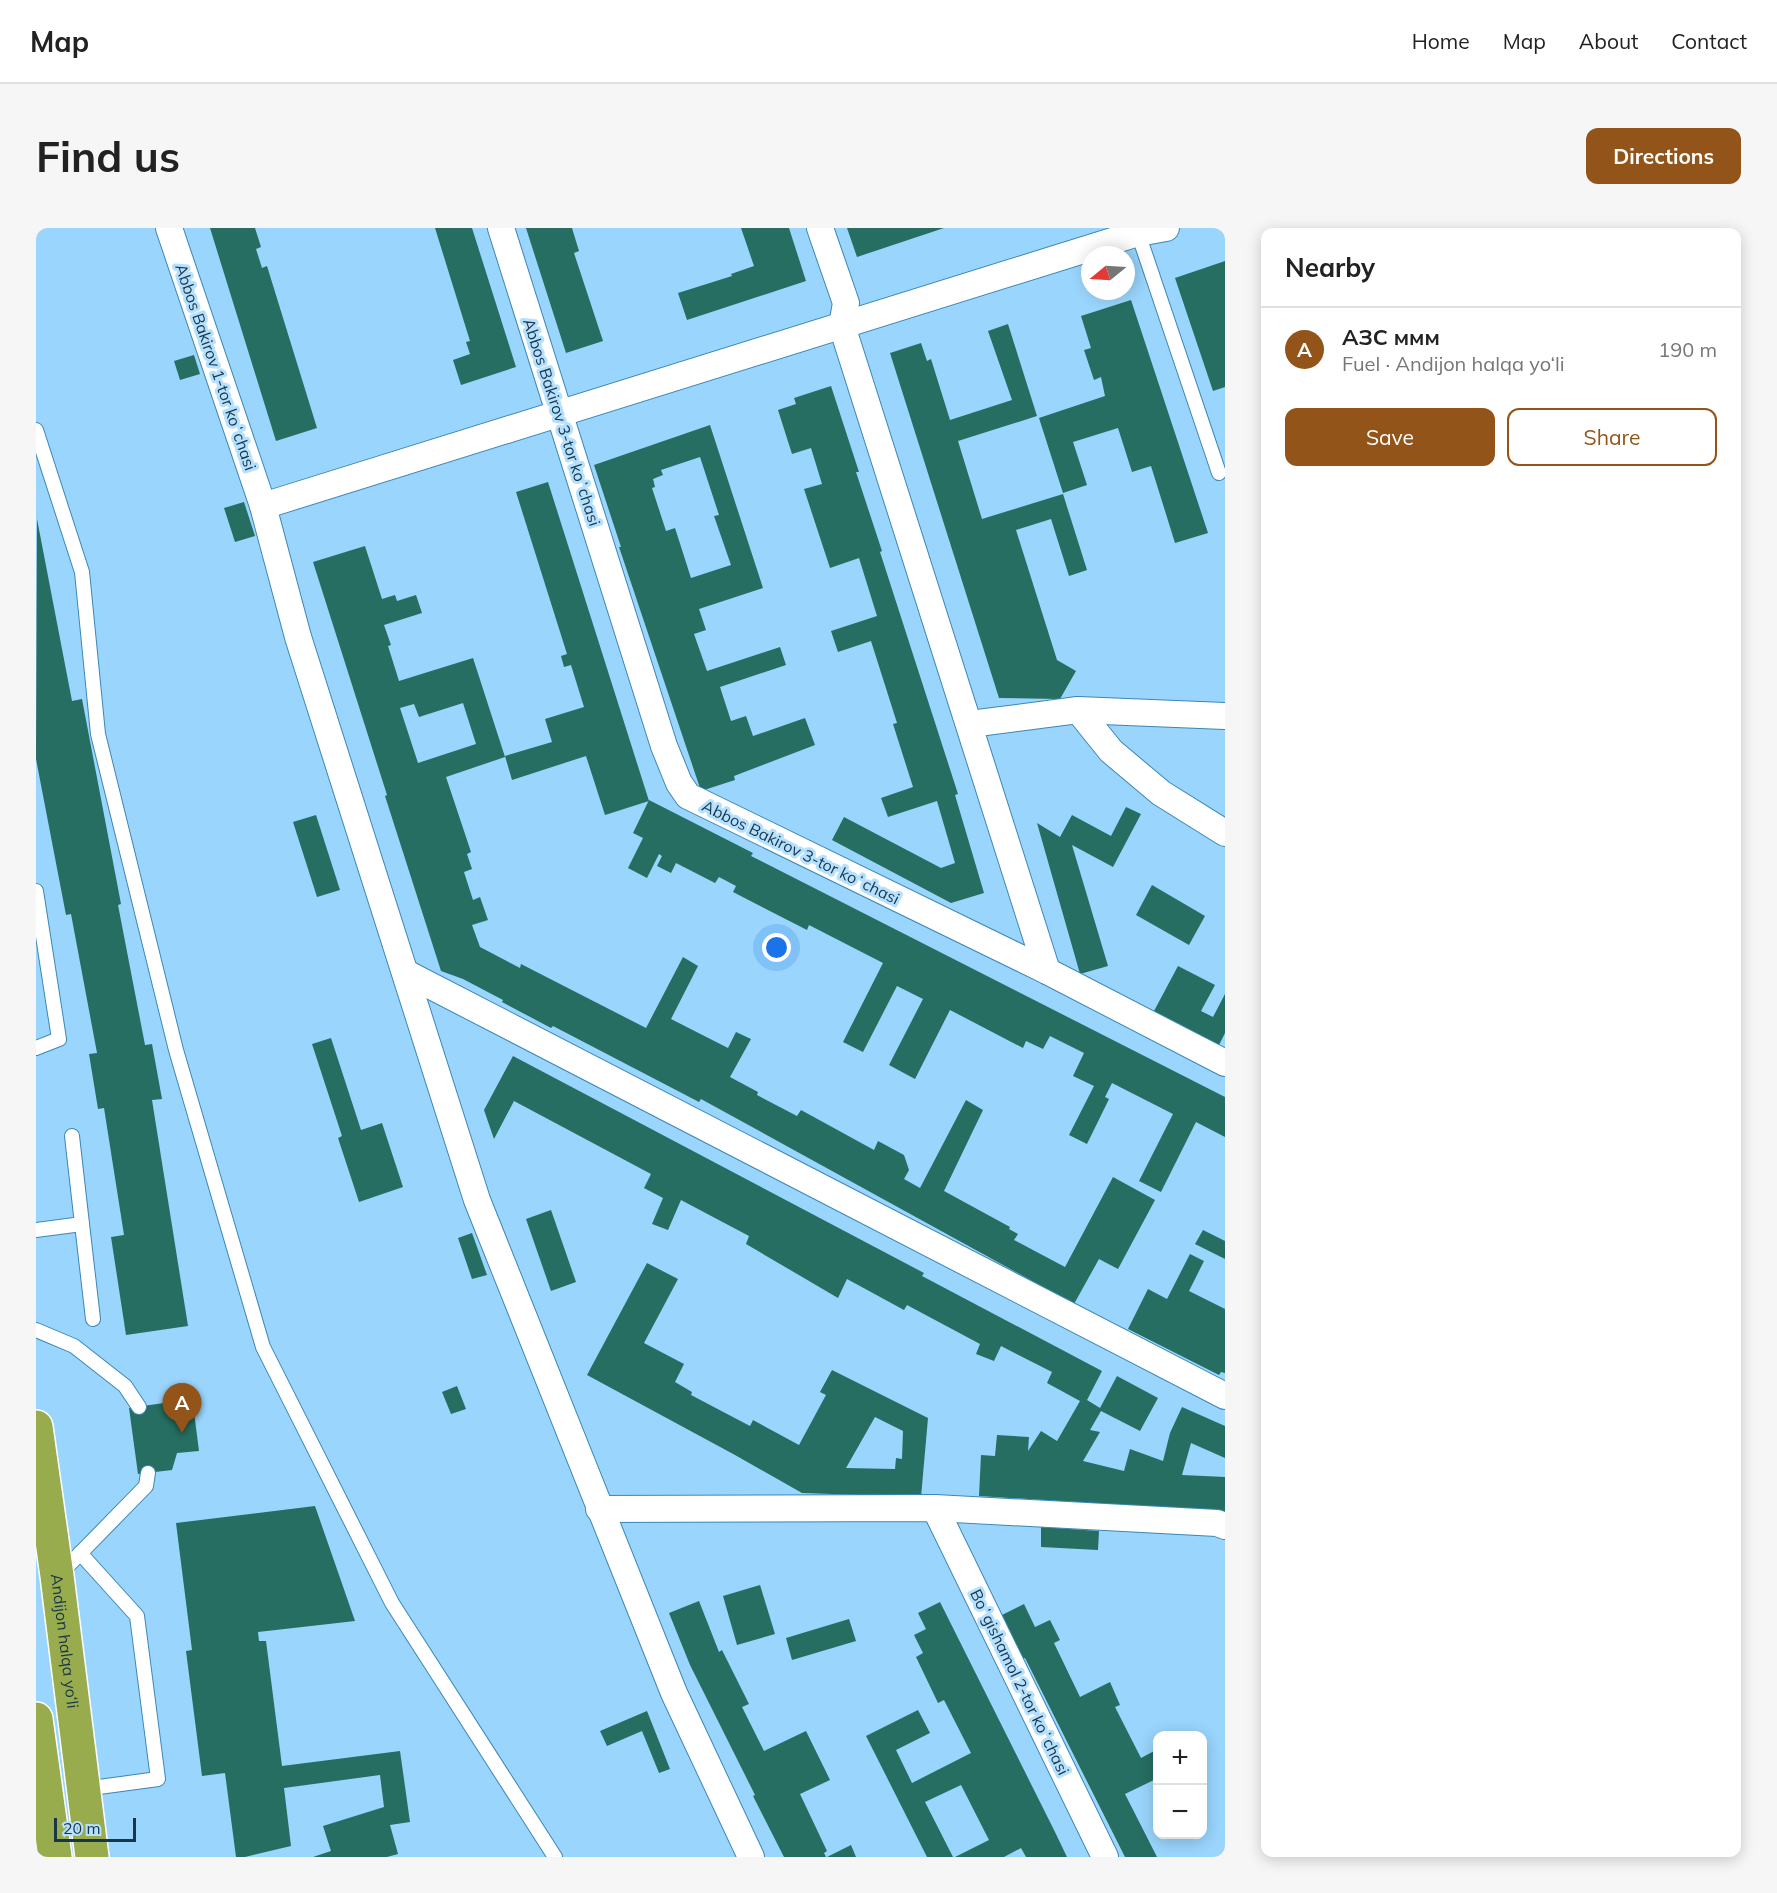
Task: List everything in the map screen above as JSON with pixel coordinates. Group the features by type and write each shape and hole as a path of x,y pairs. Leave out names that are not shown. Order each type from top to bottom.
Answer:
{"highway":[{"name":"Andijon halqa yo‘li","path":"36,1427 68,1565 84,1789 92,1857"},
{"path":"36,1719 43,1822 55,1857"}],"street":[{"name":"Abbos Bakirov 1-tor koʻchasi","path":"169,228 263,506 298,637 477,1200 674,1693 752,1857"},
{"name":"Abbos Bakirov 3-tor koʻchasi","path":"501,228 664,746 679,783 688,796 1047,971 1225,1063"},
{"path":"820,228 846,303 842,326 1047,971"},
{"path":"263,506 842,326 1137,231 1166,228"},
{"path":"970,724 1077,710 1225,716"},
{"path":"1077,710 1111,751 1161,793 1225,834"},
{"path":"406,973 1225,1396"},
{"path":"599,1509 934,1508 1217,1523 1225,1526"},
{"name":"Boʻgishamol 2-tor koʻchasi","path":"934,1508 1105,1857"}],"lane":[{"path":"1137,231 1219,473"},
{"path":"36,430 82,572 98,734 168,1017 263,1347 392,1603 555,1857"},
{"path":"36,897 59,1039 36,1048"},
{"path":"72,1136 93,1319"},
{"path":"36,1230 82,1224"},
{"path":"36,1330 74,1346 124,1386 139,1407"},
{"path":"84,1789 158,1779 137,1616 68,1565 146,1486 148,1473"}],"building":[{"path":"210,228 255,228 261,247 256,249 262,268 267,266 317,428 276,441"},
{"path":"435,228 472,228 516,367 461,385 453,360 470,354 466,342 470,341"},
{"path":"526,228 572,228 579,251 574,253 603,341 566,353"},
{"path":"741,228 789,228 806,281 687,320 678,293 732,276 731,274 754,266"},
{"path":"847,228 944,228 857,257"},
{"path":"1225,261 1225,387 1213,391 1175,278"},
{"path":"1131,300 1208,533 1175,543 1151,466 1132,472 1118,428 1073,442 1087,485 1063,493 1039,418 1105,396 1101,377 1094,380 1084,350 1091,348 1081,316"},
{"path":"1008,324 1037,416 958,441 982,519 1063,494 1087,570 1069,576 1051,519 1016,530 1057,660 1076,671 1060,699 999,698 890,353 921,343 927,361 931,359 950,420 1012,400 988,331"},
{"path":"194,355 200,374 180,380 174,361"},
{"path":"831,386 859,472 856,472 882,551 880,552 958,794 955,795 984,893 951,903 832,840 844,817 941,868 955,863 937,801 888,817 881,798 913,787 893,724 897,723 871,641 838,652 831,631 877,616 859,558 830,568 804,489 822,484 811,448 792,454 778,410 796,404 794,398"},
{"path":"710,425 763,588 699,609 706,630 694,634 707,671 780,647 786,665 720,687 731,721 746,716 753,736 805,718 815,745 734,776 735,780 701,791 619,547 621,547 594,465","holes":["700,457 719,515 714,516 731,565 691,578 675,528 666,531 652,488 655,487 653,479 663,475 661,470"]},
{"path":"548,482 649,801 605,815 586,756 512,780 505,756 552,742 545,719 584,707 571,665 564,667 561,656 567,654 516,492"},
{"path":"244,502 255,536 235,542 224,508"},
{"path":"37,519 72,701 82,699 145,1045 152,1044 162,1099 152,1100 188,1326 126,1335 111,1237 124,1235 104,1108 98,1109 89,1054 97,1053 71,914 66,915 36,759"},
{"path":"365,546 382,599 395,595 397,601 416,595 422,613 384,625 399,681 473,658 505,757 446,777 471,852 467,854 472,869 464,872 473,900 480,897 488,920 472,925 480,947 520,968 521,964 646,1028 683,957 698,966 671,1019 728,1048 736,1032 751,1039 730,1077 758,1092 757,1095 797,1116 801,1110 874,1150 878,1141 904,1155 909,1170 904,1179 920,1188 966,1100 983,1110 944,1191 1010,1227 1009,1229 1018,1234 1014,1240 1065,1267 1113,1177 1155,1200 1118,1269 1099,1259 1074,1304 701,1099 699,1102 553,1026 551,1028 463,979 441,971 313,562","holes":["463,703 476,744 418,763 400,708 414,704 419,717"]},
{"path":"649,800 753,853 751,856 1225,1097 1225,1137 1196,1122 1161,1192 1139,1181 1173,1114 1112,1083 1105,1097 1109,1099 1087,1144 1069,1135 1094,1086 1073,1076 1084,1053 1050,1036 1043,1049 1026,1041 1023,1048 950,1010 915,1079 889,1065 923,999 897,986 863,1052 843,1042 883,963 809,925 807,930 733,892 736,886 719,877 715,883 676,863 671,873 657,866 662,856 659,854 647,878 628,868 643,838 633,833"},
{"path":"1126,807 1141,814 1113,867 1072,845 1108,966 1080,974 1037,823 1060,837 1072,815 1111,836"},
{"path":"316,815 340,890 317,897 293,822"},
{"path":"1152,885 1205,916 1189,945 1136,915"},
{"path":"1178,966 1215,985 1201,1011 1213,1017 1225,994 1225,1033 1219,1045 1154,1011"},
{"path":"331,1038 361,1130 382,1123 403,1187 359,1202 338,1138 342,1136 312,1044"},
{"path":"513,1056 924,1273 922,1276 1102,1371 1087,1400 1100,1408 1117,1376 1158,1398 1140,1431 1101,1411 1090,1430 1100,1432 1083,1461 1124,1471 1130,1449 1163,1461 1170,1433 1182,1407 1225,1426 1225,1458 1191,1443 1182,1475 1225,1477 1225,1511 979,1496 981,1455 995,1456 997,1435 1029,1437 1028,1451 1041,1431 1057,1441 1080,1401 1047,1383 1052,1372 1001,1346 994,1361 976,1354 980,1344 907,1305 904,1310 847,1279 838,1298 746,1244 749,1236 681,1200 668,1230 652,1224 663,1198 644,1188 651,1174 514,1101 494,1139 484,1110"},
{"path":"551,1210 576,1282 551,1291 526,1219"},
{"path":"1203,1230 1225,1241 1225,1259 1195,1244"},
{"path":"472,1233 487,1275 472,1279 458,1238"},
{"path":"1190,1254 1204,1261 1189,1291 1225,1309 1225,1373 1221,1372 1219,1375 1128,1329 1148,1289 1167,1299"},
{"path":"647,1263 678,1279 644,1343 684,1364 675,1382 692,1392 691,1395 750,1426 753,1420 799,1445 826,1395 820,1392 832,1370 928,1418 921,1497 802,1493 587,1375","holes":["875,1417 903,1431 902,1459 896,1458 895,1469 846,1468"]},
{"path":"457,1386 466,1409 451,1414 442,1392"},
{"path":"164,1403 171,1415 194,1412 199,1451 177,1453 172,1470 138,1474 129,1408"},
{"path":"315,1506 355,1621 258,1632 259,1641 266,1641 282,1766 400,1751 410,1822 390,1825 398,1854 387,1857 313,1857 331,1851 323,1826 384,1807 380,1775 284,1788 291,1846 236,1857 225,1773 202,1776 186,1651 192,1650 176,1523"},
{"path":"1041,1527 1099,1531 1098,1550 1041,1547"},
{"path":"760,1585 775,1634 737,1645 723,1596"},
{"path":"699,1601 719,1652 722,1650 749,1704 742,1707 764,1751 806,1731 830,1780 800,1794 827,1851 824,1853 826,1857 784,1857 753,1796 755,1795 690,1665 669,1613"},
{"path":"940,1602 1067,1857 1026,1857 1021,1848 1004,1857 955,1857 989,1840 961,1785 925,1802 953,1857 927,1857 866,1736 918,1710 930,1733 896,1750 912,1783 971,1753 944,1700 938,1703 916,1657 923,1653 914,1635 926,1629 918,1613"},
{"path":"1024,1604 1035,1627 1050,1620 1060,1640 1054,1643 1080,1697 1110,1682 1120,1705 1115,1707 1141,1758 1153,1752 1153,1780 1125,1794 1157,1857 1125,1857 1025,1658 1022,1659 1000,1616"},
{"path":"849,1619 856,1641 792,1660 786,1638"},
{"path":"647,1711 670,1769 659,1773 642,1731 607,1746 600,1731"},
{"path":"851,1845 856,1857 827,1857"}],"place":[{"name":"АЗС ммм","path":"182,1433"}]}
